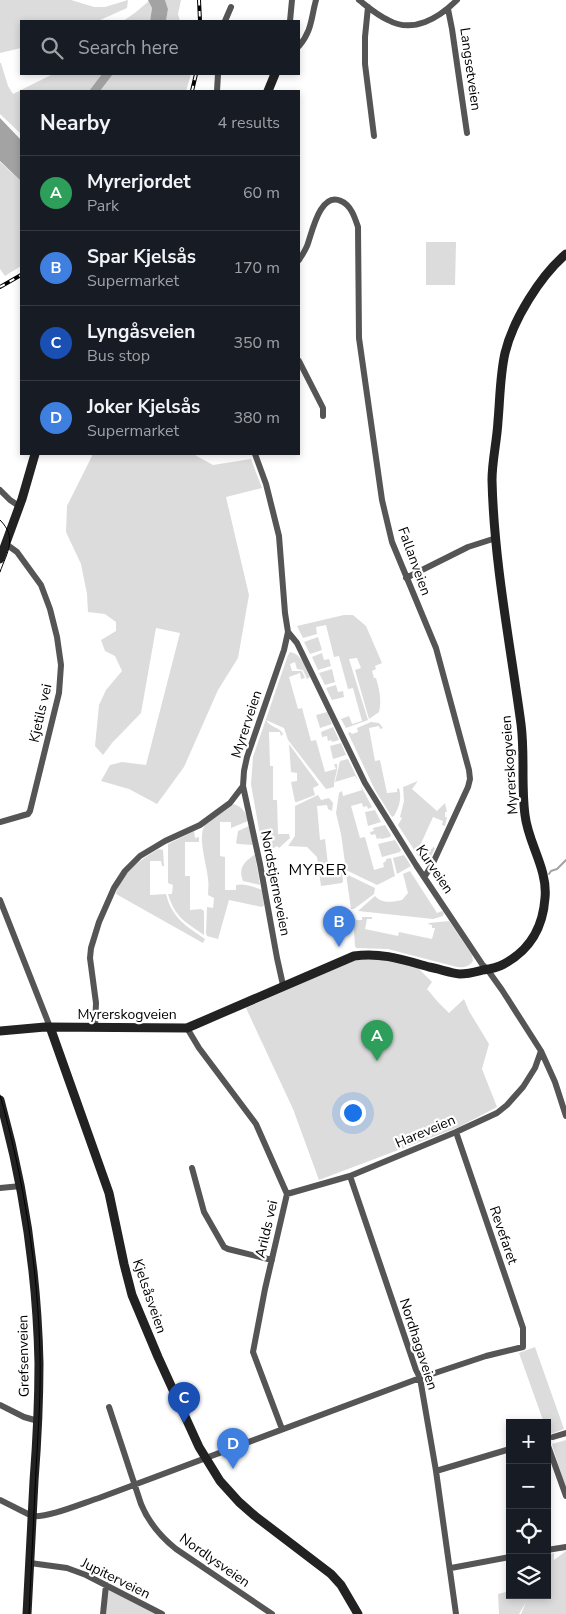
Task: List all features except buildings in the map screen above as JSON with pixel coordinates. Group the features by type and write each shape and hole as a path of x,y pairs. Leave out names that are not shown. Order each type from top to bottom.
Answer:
{"street":[{"path":"290,20 292,0"},
{"path":"300,45 312,24 316,0"},
{"path":"359,0 389,21 407,26 424,23 448,9 457,0"},
{"path":"225,20 231,7"},
{"path":"368,7 365,64 374,136"},
{"name":"Langsetveien","path":"448,9 467,133"},
{"path":"217,90 218,75"},
{"path":"268,90 275,75"},
{"name":"Fallanveien","path":"300,258 306,248 318,213 326,203 339,200 348,207 356,221 358,238 359,338 382,500 392,542 436,648 469,770 470,779 468,787 433,863 424,876"},
{"name":"Myrerskogveien","path":"0,1031 50,1027 187,1028 354,956 363,954 386,955 452,973 463,974 495,969 504,965 522,952 532,941 541,921 546,890 543,874 525,817 521,728 507,635 496,538 492,478 505,353 511,335 537,287 552,267 566,254"},
{"path":"300,363 323,408 323,416"},
{"path":"0,559 22,499 35,455"},
{"name":"Myrerveien","path":"244,786 244,771 247,757 284,650 288,632 278,527 255,455"},
{"path":"0,490 19,506"},
{"path":"406,578 468,547 496,538"},
{"name":"Kjetils vei","path":"0,822 28,814 30,811 59,693 61,665 57,637 41,584 17,552 6,544"},
{"name":"Kurveien","path":"288,632 297,643 365,782 424,876 541,1051 555,1082 566,1116"},
{"path":"95,1027 96,1003 90,958 91,948 114,888 125,871 140,856 200,824 230,803 244,786"},
{"name":"Nordstjerneveien","path":"244,786 284,985"},
{"name":"Kjelsåsveien","path":"0,900 50,1027 109,1193 126,1276 134,1301 160,1363 205,1458 220,1481 246,1509 337,1580 358,1614"},
{"name":"Arilds vei","path":"187,1028 199,1048 256,1124 287,1194 254,1338 253,1352 282,1429"},
{"name":"Hareveien","path":"287,1194 350,1176 497,1113 523,1087 535,1068 541,1051"},
{"name":"Grefsenveien","path":"0,1100 20,1186 31,1250 36,1306 38,1421 27,1614"},
{"name":"Revefaret","path":"420,1378 486,1356 523,1347 523,1328 456,1132"},
{"path":"192,1168 204,1212 224,1247 272,1260"},
{"name":"Nordhagaveien","path":"350,1176 393,1305 420,1378 451,1568 456,1614"},
{"path":"0,1188 20,1186"},
{"path":"0,1500 32,1516 37,1517 48,1514 99,1498 420,1378"},
{"path":"0,1405 24,1417 38,1421"},
{"name":"Nordlysveien","path":"109,1407 143,1510 167,1542 272,1614"},
{"path":"553,1437 566,1433"},
{"path":"436,1471 506,1450"},
{"path":"551,1454 566,1496"},
{"path":"551,1549 566,1547"},
{"path":"451,1568 506,1558"},
{"name":"Jupiterveien","path":"30,1563 67,1568 86,1575 162,1614"},
{"path":"103,1614 106,1585"}],"shaded area":[{"path":"0,0 71,0 94,7 105,7 128,0 127,8 100,20 20,20 20,48 0,53"},
{"path":"148,0 165,0 168,9 166,20 150,20 152,8"},
{"path":"165,0 181,0 178,14 180,20 166,20 168,9"},
{"path":"149,1 152,8 150,20 124,20"},
{"path":"1,63 8,86 13,94 20,90 20,133 0,114"},
{"path":"51,75 101,75 90,90 21,90"},
{"path":"101,75 112,75 101,90 90,90"},
{"path":"112,75 191,75 186,90 101,90"},
{"path":"0,118 20,139 20,180 0,161"},
{"path":"0,162 20,180 20,267 5,276 0,269"},
{"path":"426,242 456,242 455,285 426,285"},
{"path":"92,455 195,455 213,465 251,459 262,488 226,497 249,595 238,658 218,690 184,767 157,804 129,789 101,781 110,765 122,762 146,765 180,633 156,628 141,713 103,755 95,746 99,705 106,690 122,671 115,656 105,651 101,640 116,631 116,622 105,614 88,612 87,594 81,564 66,532 67,506"},
{"path":"344,615 353,615 366,626 382,663 375,666 376,669 372,671 379,690 379,712 369,719 355,670 361,668 357,658 349,659 368,720 346,728 341,719 349,716 352,724 362,721 353,688 348,689 339,656 334,657 326,625 316,627 317,634 303,638 297,626"},
{"path":"318,637 322,650 310,654 304,642"},
{"path":"290,652 300,658 310,677 307,679 303,670 297,669 295,662 290,664 292,671 302,671 305,678 301,679 300,673 289,677 298,709 302,708 311,741 316,740 325,772 336,769 334,764 337,764 337,770 334,787 326,789 288,740 284,728 266,720 283,734 281,736 280,732 269,732 270,766 273,766 273,800 277,800 278,834 289,834 290,838 279,848 277,846 270,850 269,839 261,841 251,784 253,757 288,655"},
{"path":"322,653 324,660 329,659 331,666 318,670 312,657"},
{"path":"332,669 335,682 325,685 319,673"},
{"path":"336,685 338,692 343,691 344,697 332,700 326,688"},
{"path":"327,712 332,724 320,728 316,715"},
{"path":"371,722 379,723 383,728 380,729 379,726 369,728 375,761 380,760 387,793 397,792 399,788 399,803 396,813 392,817 375,790 348,733 358,732 357,728"},
{"path":"333,727 339,740 332,742 331,740 328,741 327,736 322,737 321,732"},
{"path":"341,743 346,755 333,759 330,746"},
{"path":"289,744 319,785 313,788 315,795 297,802 295,802 291,782 297,781 297,773 291,772"},
{"path":"348,759 358,780 355,776 335,782 340,761"},
{"path":"418,781 412,789 437,811 445,803 447,812 445,812 445,817 447,817 445,826 442,825 443,821 433,817 419,848 429,852 433,847 435,848 425,864 398,825 402,818 400,817 404,801 403,787"},
{"path":"361,786 372,807 368,809 367,806 363,807 362,803 351,806 360,838 365,837 374,870 384,867 383,863 386,859 391,858 395,876 377,885 346,870 336,813 339,793 342,791 343,796 362,790"},
{"path":"318,795 321,800 329,798 333,803 332,811 328,809 327,805 317,806 320,840 325,839 329,873 342,872 342,883 321,886 317,857 307,847 288,846 295,836 295,806"},
{"path":"234,804 244,811 248,821 231,828 231,822 220,822 220,856 225,857 225,890 236,890 236,885 239,885 262,890 264,905 262,907 229,900 218,939 207,936 206,933 207,907 213,908 214,898 208,895 202,837 205,825"},
{"path":"375,810 381,822 368,826 365,812"},
{"path":"385,825 391,835 390,837 377,839 375,834 371,835 370,832 374,831 373,828"},
{"path":"249,826 253,845 236,843 238,831"},
{"path":"194,831 195,838 199,837 199,842 185,842 185,876 190,876 190,910 201,909 204,911 204,935 178,914 168,894 172,894 173,885 168,883 168,844"},
{"path":"395,840 401,850 400,852 382,857 378,844"},
{"path":"159,849 163,850 164,866 162,866 161,861 150,861 150,895 166,894 176,915 205,939 203,943 116,894 127,873 139,862"},
{"path":"254,855 260,885 243,881 241,872 247,860"},
{"path":"404,855 411,866 397,874 393,858"},
{"path":"410,871 437,913 442,911 444,913 443,916 433,919 358,911 375,896 384,901 402,900 408,893 403,874"},
{"path":"346,874 375,888 374,894 354,909 351,909"},
{"path":"362,917 372,917 372,919 367,919 365,929 398,936 399,932 432,939 435,928 428,924 449,921 472,955 473,961 468,966 459,967 388,949 356,948 353,918 362,920"},
{"path":"366,958 391,960 418,968 432,982 427,989 449,1013 464,999 489,1044 482,1069 497,1107 459,1127 319,1180 293,1109 246,1008 355,960"},
{"path":"535,1347 564,1429 551,1434 551,1419 543,1419 519,1353"},
{"path":"566,1440 566,1490 552,1444"},
{"path":"566,1551 566,1614 521,1614 526,1602 519,1614 499,1614 498,1594 506,1592 506,1599 551,1599 551,1554 554,1553 554,1560"},
{"path":"108,1590 110,1590 157,1614 105,1614"}],"waterway":[{"path":"549,874 566,860"}],"tram line":[{"path":"0,520 9,533 10,539 8,552 0,572"},
{"path":"0,1095 23,1191 33,1257 39,1323 40,1399 29,1614"}],"railway":[{"path":"199,0 200,20"},
{"path":"192,90 196,75"},
{"path":"0,287 20,276"}],"place":[{"name":"Spar Kjelsås","path":"339,947"},
{"name":"Myrerjordet","path":"377,1061"},
{"name":"Lyngåsveien","path":"184,1423"},
{"name":"Joker Kjelsås","path":"233,1469"}],"district":[{"name":"MYRER","path":"318,869"}]}
